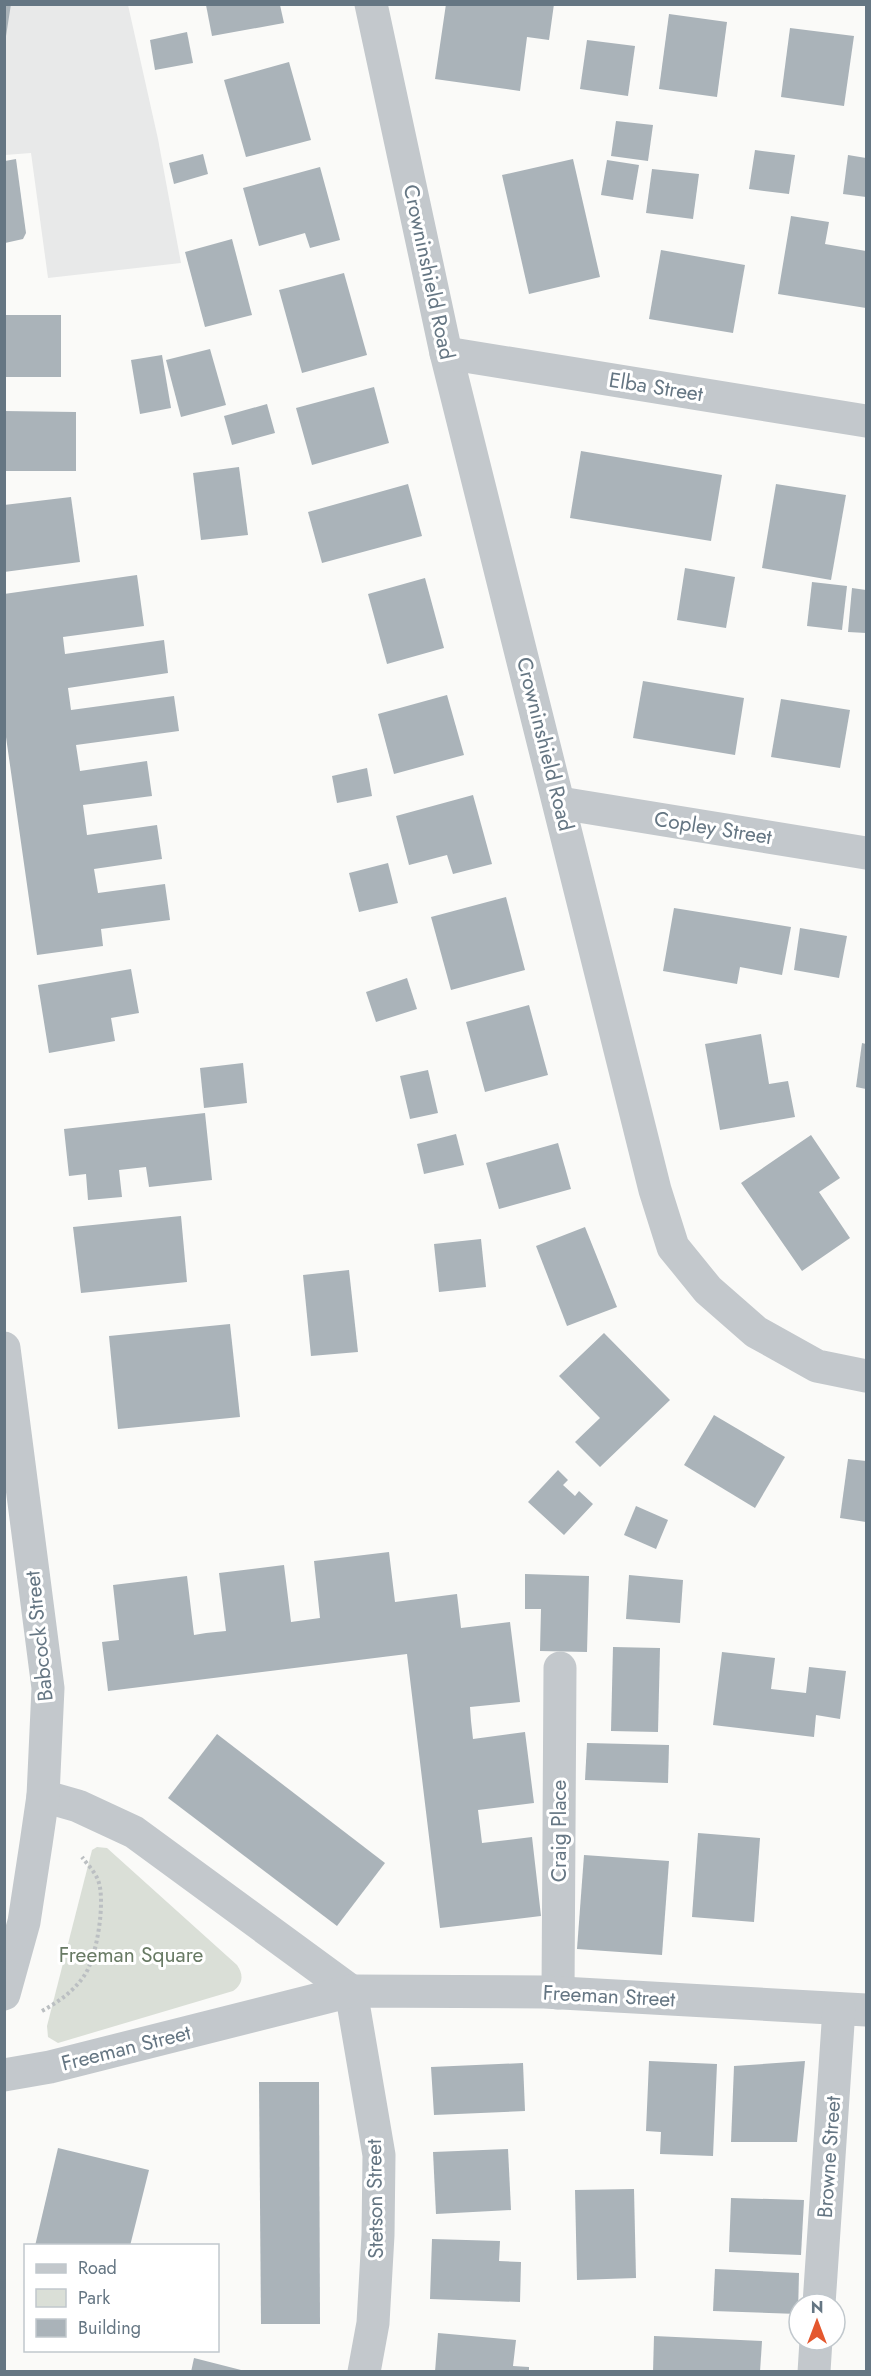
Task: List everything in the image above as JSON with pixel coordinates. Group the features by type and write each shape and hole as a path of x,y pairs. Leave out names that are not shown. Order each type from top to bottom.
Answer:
{"street":[{"name":"Crowninshield Road","path":"371,4 446,353 655,1190 673,1247 708,1290 756,1332 817,1366 867,1376"},
{"name":"Elba Street","path":"446,353 867,421"},
{"name":"Copley Street","path":"560,803 867,853"},
{"name":"Babcock Street","path":"4,1994 24,1922 43,1796 48,1688 6,1368"},
{"name":"Craig Place","path":"558,1993 560,1668"},
{"path":"43,1796 78,1806 134,1832 351,1991"},
{"name":"Freeman Street","path":"4,2075 50,2067 351,1991 558,1993 853,2010"},
{"name":"Stetson Street","path":"351,1991 379,2155 374,2312 364,2372"},
{"name":"Browne Street","path":"820,2292 853,2010"},
{"path":"814,2372 815,2352"}],"path":[{"path":"42,2011 62,2001 85,1975 95,1945 101,1902 100,1890 98,1879 82,1857"}],"shaded area":[{"path":"4,5 128,5 158,139 181,263 48,278 31,153 5,155"}],"green space":[{"name":"Freeman Square","path":"97,1847 107,1848 237,1965 241,1972 241,1979 233,1991 58,2043 48,2037 47,2026 92,1850"}],"building":[{"path":"4,4 11,4 6,36 4,35"},
{"path":"446,4 554,4 549,40 527,37 520,91 435,79"},
{"path":"206,5 280,5 284,23 212,36"},
{"path":"669,14 727,22 717,97 659,89"},
{"path":"790,28 854,36 844,106 781,97"},
{"path":"187,32 193,63 155,70 150,40"},
{"path":"587,40 635,46 628,96 580,89"},
{"path":"289,62 311,140 246,157 224,80"},
{"path":"616,121 653,125 648,161 611,156"},
{"path":"755,150 795,155 789,194 749,189"},
{"path":"203,154 208,174 174,184 169,163"},
{"path":"848,155 866,158 866,197 843,194"},
{"path":"16,159 26,233 23,239 5,243 5,161"},
{"path":"573,159 600,277 529,294 502,175"},
{"path":"607,160 639,165 633,200 601,195"},
{"path":"320,167 340,240 310,248 305,233 259,246 243,188"},
{"path":"652,169 699,174 693,219 646,213"},
{"path":"791,216 829,222 825,244 866,251 866,308 778,294"},
{"path":"232,239 252,315 205,327 185,252"},
{"path":"661,250 745,265 733,333 649,319"},
{"path":"344,273 367,355 302,373 279,290"},
{"path":"4,315 61,315 61,377 4,377"},
{"path":"210,349 226,405 181,417 166,360"},
{"path":"162,355 171,408 140,414 131,360"},
{"path":"374,387 389,443 312,465 296,408"},
{"path":"267,404 275,433 232,445 224,416"},
{"path":"4,411 76,412 76,471 4,471"},
{"path":"581,451 722,475 711,541 570,518"},
{"path":"239,467 248,535 201,540 193,473"},
{"path":"408,484 422,536 322,563 308,512"},
{"path":"776,484 846,495 831,580 762,568"},
{"path":"71,497 80,562 4,572 4,505"},
{"path":"685,568 735,577 726,628 677,620"},
{"path":"137,575 144,626 63,637 65,654 164,640 168,673 68,688 71,710 174,696 179,731 76,745 80,771 147,761 152,796 83,805 87,835 157,825 162,859 94,869 98,893 165,884 170,920 101,929 103,946 37,955 4,723 4,594"},
{"path":"425,578 444,648 387,664 368,594"},
{"path":"812,582 847,586 842,630 807,626"},
{"path":"852,588 866,590 866,633 848,632"},
{"path":"643,681 744,698 735,755 633,738"},
{"path":"447,695 464,755 394,774 378,714"},
{"path":"781,699 850,710 840,768 771,757"},
{"path":"367,768 372,796 337,803 332,776"},
{"path":"473,795 492,864 453,874 447,855 409,865 396,816"},
{"path":"388,863 398,903 359,912 349,873"},
{"path":"506,897 525,970 451,990 431,917"},
{"path":"674,908 791,927 782,975 740,967 737,984 663,971"},
{"path":"800,928 847,936 839,978 794,970"},
{"path":"131,969 139,1013 111,1018 115,1041 49,1053 38,985"},
{"path":"407,978 417,1009 376,1022 366,992"},
{"path":"529,1005 548,1075 485,1092 466,1022"},
{"path":"761,1034 769,1084 788,1081 795,1117 720,1130 705,1044"},
{"path":"862,1043 866,1044 866,1089 856,1087"},
{"path":"243,1063 247,1103 204,1108 200,1068"},
{"path":"428,1070 438,1113 410,1119 400,1076"},
{"path":"205,1113 212,1180 149,1187 146,1167 119,1170 122,1197 88,1200 86,1174 69,1176 64,1129"},
{"path":"456,1134 464,1165 424,1174 417,1144"},
{"path":"811,1135 840,1178 819,1192 850,1238 802,1271 741,1183"},
{"path":"558,1143 571,1189 499,1209 486,1163"},
{"path":"181,1216 187,1282 81,1293 73,1227"},
{"path":"585,1227 617,1307 567,1326 536,1246"},
{"path":"481,1239 486,1287 439,1292 434,1244"},
{"path":"349,1270 358,1352 311,1356 303,1275"},
{"path":"230,1324 240,1417 118,1429 109,1336"},
{"path":"604,1333 670,1400 600,1467 575,1442 600,1418 559,1376"},
{"path":"714,1415 785,1457 755,1508 684,1465"},
{"path":"848,1459 866,1461 866,1522 840,1518"},
{"path":"558,1470 568,1480 563,1485 575,1496 579,1491 593,1504 564,1535 528,1502"},
{"path":"636,1506 668,1520 656,1549 624,1535"},
{"path":"389,1552 395,1602 457,1594 461,1628 510,1622 520,1702 470,1707 473,1739 525,1732 534,1803 478,1810 482,1843 532,1837 541,1916 440,1928 407,1654 108,1691 102,1642 119,1640 113,1585 187,1576 194,1635 226,1631 219,1573 284,1565 291,1622 320,1618 314,1561"},
{"path":"525,1574 589,1576 587,1652 540,1651 541,1609 525,1609"},
{"path":"629,1575 683,1580 680,1623 626,1619"},
{"path":"613,1647 660,1648 658,1732 611,1731"},
{"path":"722,1652 775,1658 771,1689 806,1693 809,1667 846,1671 840,1719 816,1715 814,1737 713,1725"},
{"path":"217,1734 385,1863 337,1926 168,1798"},
{"path":"587,1743 669,1745 668,1783 585,1780"},
{"path":"698,1833 760,1838 754,1922 692,1917"},
{"path":"584,1855 669,1861 662,1955 577,1949"},
{"path":"649,2061 717,2064 713,2156 660,2154 661,2132 646,2131"},
{"path":"805,2061 797,2142 731,2142 734,2066"},
{"path":"523,2063 525,2111 434,2115 431,2067"},
{"path":"259,2082 319,2082 320,2324 261,2324"},
{"path":"58,2148 149,2170 130,2244 35,2244"},
{"path":"508,2149 511,2210 436,2214 433,2152"},
{"path":"634,2189 636,2278 577,2280 575,2190"},
{"path":"731,2198 804,2200 801,2255 729,2252"},
{"path":"432,2239 500,2241 499,2261 521,2262 520,2302 430,2299"},
{"path":"715,2269 799,2273 799,2292 787,2292 787,2314 713,2311"},
{"path":"438,2333 516,2340 513,2366 529,2367 529,2372 435,2372"},
{"path":"654,2336 762,2341 760,2372 653,2372"},
{"path":"194,2358 245,2371 245,2372 191,2372"}]}
